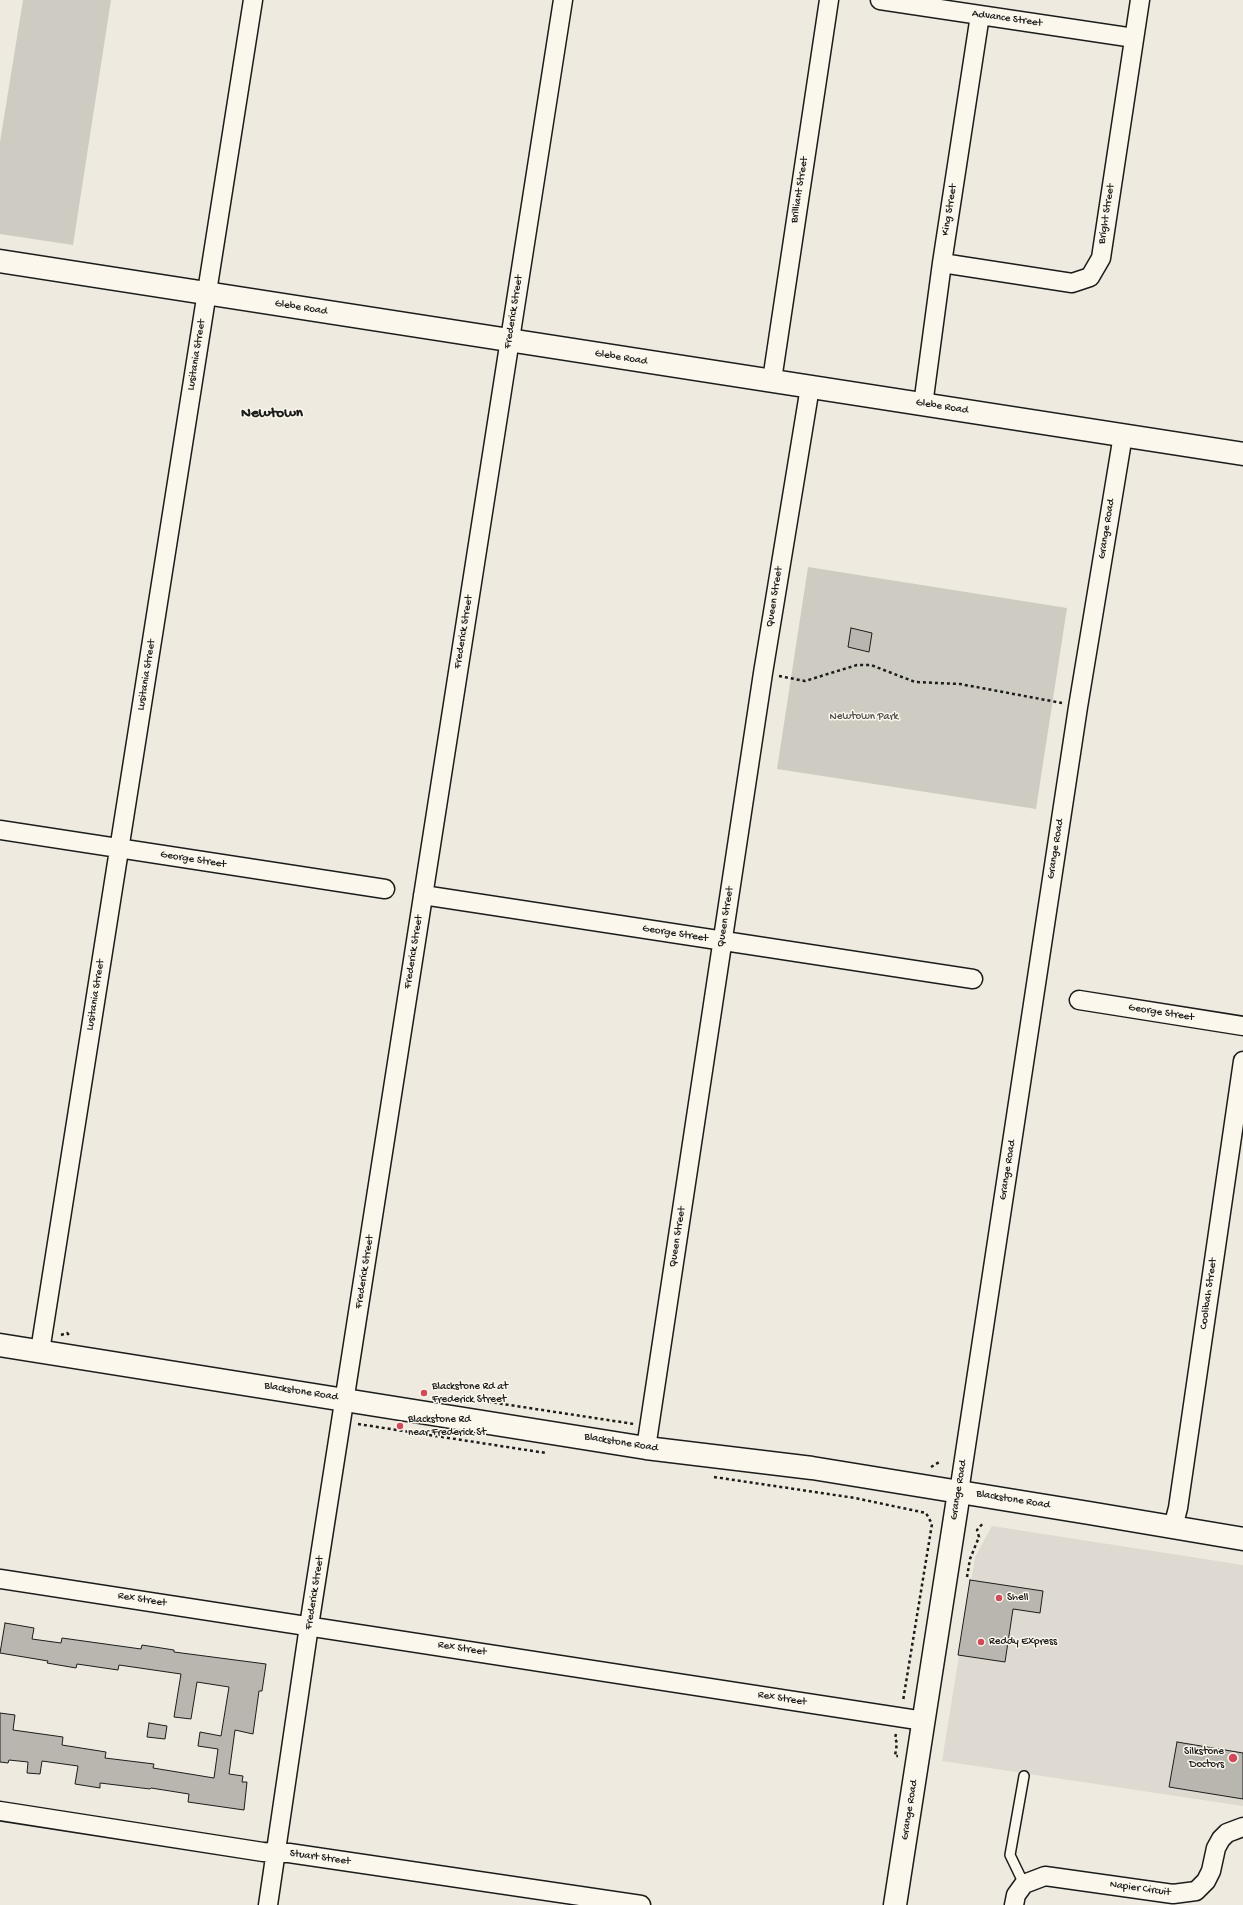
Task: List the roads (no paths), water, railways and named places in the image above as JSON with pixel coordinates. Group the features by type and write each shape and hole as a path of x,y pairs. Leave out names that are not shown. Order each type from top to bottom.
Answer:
{"main road":[{"name":"Glebe Road","path":"0,261 1243,454"},
{"name":"Blackstone Road","path":"0,1345 41,1342 345,1399 646,1448 812,1468 1243,1539"},
{"name":"Grange Road","path":"895,1905 959,1492"}],"street":[{"name":"Lusitania Street","path":"41,1342 253,0"},
{"name":"Frederick Street","path":"268,1905 309,1626 563,0"},
{"name":"Brilliant Street","path":"772,380 829,0"},
{"name":"Advance Street","path":"880,0 1134,38"},
{"name":"Bright Street","path":"942,263 1072,283 1090,277 1101,258 1140,0"},
{"name":"King Street","path":"923,405 942,263 980,15"},
{"name":"Queen Street","path":"646,1448 763,673 810,387"},
{"name":"Grange Road","path":"959,1492 1078,707 1123,435"},
{"name":"George Street","path":"0,830 385,889"},
{"name":"George Street","path":"423,895 973,979"},
{"name":"George Street","path":"1079,1000 1243,1026"},
{"name":"Coolibah Street","path":"1173,1527 1179,1500 1243,1061"},
{"name":"Rex Street","path":"0,1579 924,1721"},
{"name":"Stuart Street","path":"0,1811 263,1852 289,1852 641,1905"},
{"name":"Napier Circuit","path":"1024,1884 1039,1877 1053,1876 1198,1898 1211,1870 1216,1848 1221,1839 1227,1833 1243,1827"},
{"path":"1014,1905 1016,1895 1024,1884"}],"lane":[{"path":"1024,1776 1010,1855 1024,1884"}],"place":[{"name":"Blackstone Rd at Frederick Street","path":"424,1393"},
{"name":"Blackstone Rd near Frederick St","path":"400,1426"},
{"name":"Shell","path":"999,1598"},
{"name":"Reddy Express","path":"981,1642"},
{"name":"Silkstone Doctors","path":"1233,1758"}],"district":[{"name":"Newtown","path":"272,414"}],"park label":[{"name":"Newtown Park","path":"864,717"}]}
